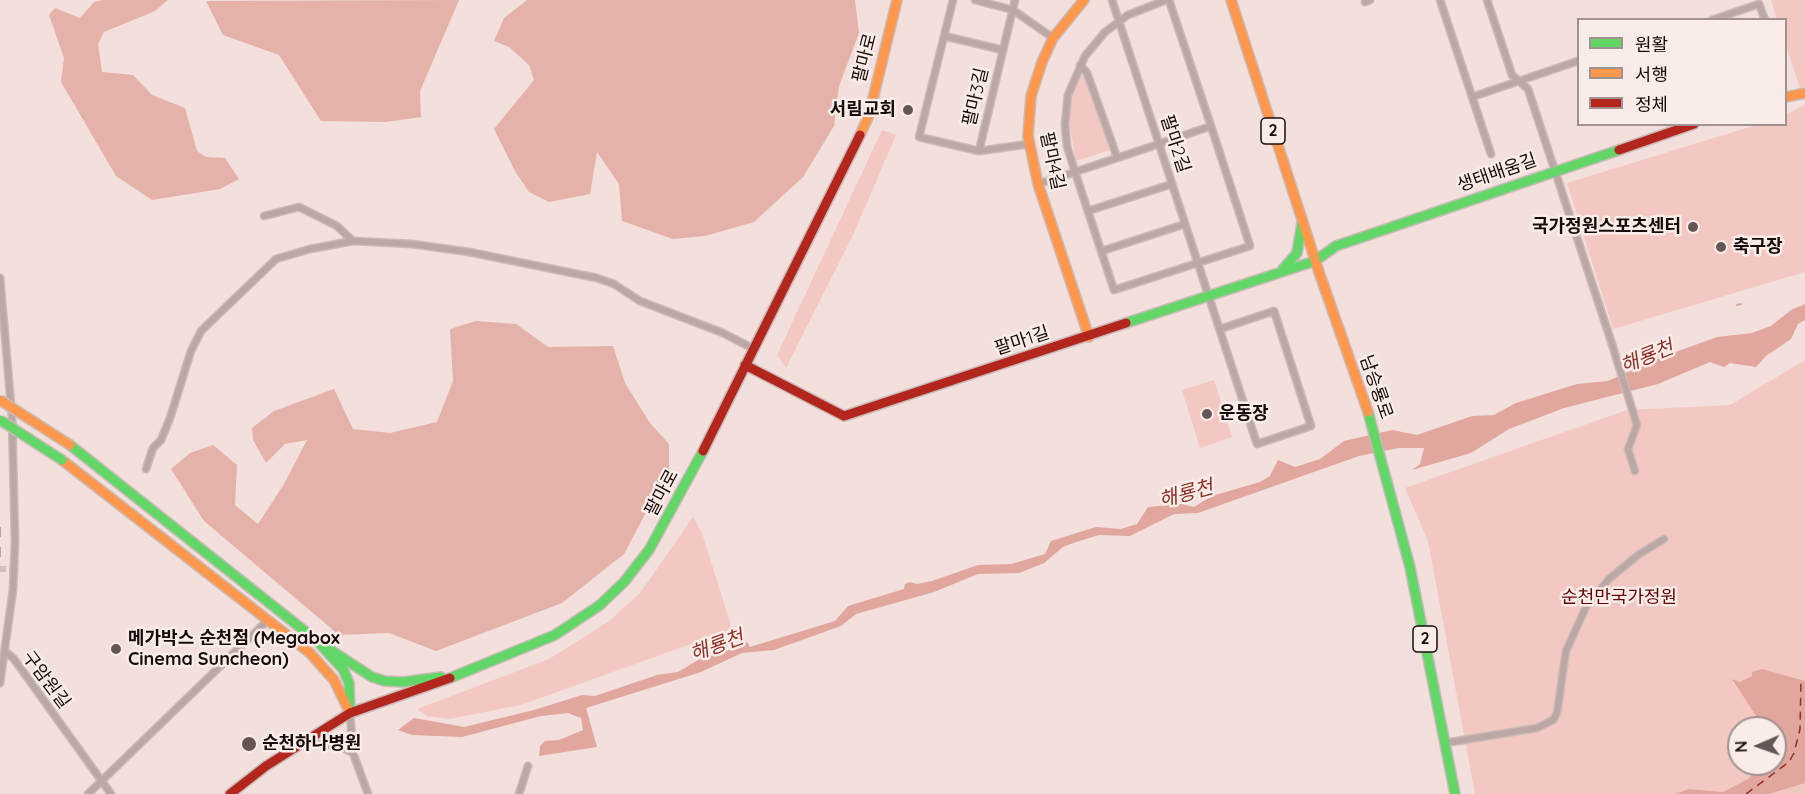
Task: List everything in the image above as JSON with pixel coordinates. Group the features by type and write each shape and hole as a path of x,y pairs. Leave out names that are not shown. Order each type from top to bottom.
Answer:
{"main road":[{"name":"팔마로","path":"230,794 299,745 350,713 465,674 566,629 600,605 624,582 662,528 858,141 869,114 897,0"},
{"name":"팔마4길","path":"1084,0 1053,38 1036,77 1031,96 1029,144 1038,184 1089,337"},
{"name":"남승룡로","path":"1231,0 1315,261 1371,420 1390,486 1412,577 1455,794"},
{"path":"1787,97 1805,93"},
{"name":"생태배움길","path":"1315,261 1336,246 1555,170 1664,129 1682,126"},
{"path":"1278,274 1297,253 1302,220"},
{"name":"팔마1길","path":"745,365 844,416 1315,261"},
{"path":"0,400 70,445 316,640 354,667 385,681 403,682 465,674"},
{"path":"0,420 62,460 310,652 326,669 350,713"},
{"path":"316,640 343,669 349,683 350,713"}],"street":[{"path":"953,0 919,137 979,151 1029,144"},
{"path":"975,0 1013,10 1053,38"},
{"name":"팔마3길","path":"979,151 1015,0"},
{"name":"팔마2길","path":"1112,0 1257,444 1311,426 1274,311 1220,329"},
{"path":"1167,0 1250,246 1114,290 1075,172 1065,124 1068,95 1080,65 1093,46 1119,20 1167,0"},
{"path":"1440,0 1491,154"},
{"path":"1487,0 1512,75 1528,89 1611,340 1637,425 1628,449 1635,471"},
{"path":"1718,18 1759,4 1763,18"},
{"name":"팔마3길","path":"944,36 1003,50"},
{"path":"1472,97 1577,61"},
{"path":"1080,65 1088,74 1118,157"},
{"path":"1038,184 1211,126"},
{"path":"1088,211 1172,184"},
{"path":"264,216 298,207 337,226 353,241"},
{"path":"1102,251 1185,224"},
{"path":"146,469 153,448 161,440 168,424 191,351 201,331 276,259 310,249 353,241 412,244 500,256 614,284 640,302 723,333 753,348"},
{"name":"구암원길","path":"0,279 12,417 15,569 6,652 14,659 111,794"},
{"path":"1445,743 1550,723 1557,713 1566,651 1586,607 1609,579 1638,555 1664,539"},
{"path":"87,794 268,620"},
{"path":"0,683 6,652"},
{"path":"350,713 353,753 368,794"},
{"path":"299,745 337,745 353,753"},
{"path":"519,794 528,766"}],"green space":[{"path":"1771,0 1805,0 1805,86 1800,88 1787,48 1787,18 1777,18"},
{"path":"1077,74 1084,75 1110,150 1076,161 1068,117"},
{"name":"국가정원스포츠센터","path":"1805,104 1805,272 1613,329 1567,183 1753,126 1787,126 1787,114"},
{"path":"882,130 896,135 853,235 786,368 777,355"},
{"name":"순천만국가정원","path":"1805,360 1805,794 1475,794 1428,541 1405,488 1627,410 1730,405"},
{"name":"운동장","path":"1214,380 1232,437 1200,448 1182,390"},
{"path":"693,517 702,533 729,619 731,627 727,631 521,705 449,719 427,716 417,709 549,659 608,622 640,593"}],"shaded area":[{"path":"168,0 155,11 104,32 98,44 102,72 133,75 152,95 185,108 197,151 206,157 225,158 239,179 220,189 152,200 116,176 61,82 64,58 49,15 55,8 80,18 94,2"},
{"path":"459,0 420,91 421,117 386,122 321,121 279,55 223,35 206,1"},
{"path":"527,0 855,0 859,33 839,86 834,126 803,177 754,222 705,236 673,239 622,221 619,184 597,152 590,194 549,202 529,192 515,171 494,129 534,80 529,65 509,47 494,41 504,18"},
{"path":"1805,304 1805,320 1798,324 1791,339 1766,356 1756,367 1730,363 1724,367 1710,362 1658,384 1564,408 1509,429 1471,453 1412,470 1420,464 1424,448 1399,448 1359,456 1198,513 1174,514 1130,536 1099,535 1076,542 1063,547 1044,563 1019,573 978,574 934,592 856,614 841,626 774,650 742,653 701,672 586,708 597,747 539,756 540,746 545,741 559,740 583,730 581,718 568,713 541,716 462,737 412,735 398,730 414,718 464,727 534,710 582,695 595,696 657,675 678,672 698,660 732,649 735,644 747,642 750,647 835,621 848,606 904,589 905,584 910,582 917,584 932,581 978,565 1011,564 1045,554 1051,541 1096,527 1121,529 1137,524 1148,507 1182,504 1194,507 1212,496 1260,482 1270,476 1278,460 1295,467 1320,459 1344,441 1392,430 1417,435 1472,416 1494,415 1516,403 1577,384 1608,381 1662,357 1717,337 1752,333 1771,326 1791,310"},
{"path":"476,321 516,324 548,347 613,346 625,383 650,423 669,444 669,469 624,554 562,603 436,651 389,633 339,635 204,521 171,469 190,453 213,445 237,465 235,505 258,524 284,484 307,440 285,444 266,463 253,440 252,428 274,411 334,389 353,429 390,433 437,422 453,381 450,329"},
{"path":"1762,669 1805,681 1805,783 1769,794 1675,794 1689,789 1723,792 1751,776 1787,776 1787,716 1756,716 1732,679 1740,682 1752,676 1752,672"}],"waterway":[{"path":"1737,305 1741,304"}],"ferry route":[{"path":"1746,794 1789,762 1794,753 1800,729 1801,680"}],"tunnel":[{"path":"0,569 15,569"}],"railway":[{"path":"0,527 0,561"}],"traffic: fast":[{"path":"1126,323 1315,261 1336,246 1619,150"},
{"path":"1283,269 1297,253 1302,223"},
{"path":"1368,412 1410,567 1455,794"},
{"path":"0,420 62,460"},
{"path":"70,445 316,640 343,669 349,683 350,713"},
{"path":"450,678 555,635 600,605 624,582 649,550 703,451"},
{"path":"329,649 372,677 385,681 403,682 441,677"}],"traffic: slow":[{"path":"860,135 869,115 897,0"},
{"path":"1084,0 1053,38 1042,62 1031,96 1028,136 1038,184 1089,337"},
{"path":"1231,0 1319,272 1368,412"},
{"path":"1787,97 1805,93"},
{"path":"0,400 70,445"},
{"path":"62,460 310,653 334,680 349,711"}],"traffic: jam":[{"path":"1619,150 1688,126"},
{"path":"703,451 860,135"},
{"path":"745,365 844,416 1126,323"},
{"path":"230,794 266,766 350,713 450,678"}],"place":[{"name":"서림교회","path":"908,110"},
{"name":"국가정원스포츠센터","path":"1693,227"},
{"name":"축구장","path":"1721,247"},
{"name":"운동장","path":"1207,414"},
{"name":"메가박스 순천점 (Megabox Cinema Suncheon)","path":"116,649"},
{"name":"순천하나병원","path":"249,744"}],"water label":[{"name":"해룡천","path":"1647,357"},
{"name":"해룡천","path":"1186,494"},
{"name":"해룡천","path":"717,646"}]}
